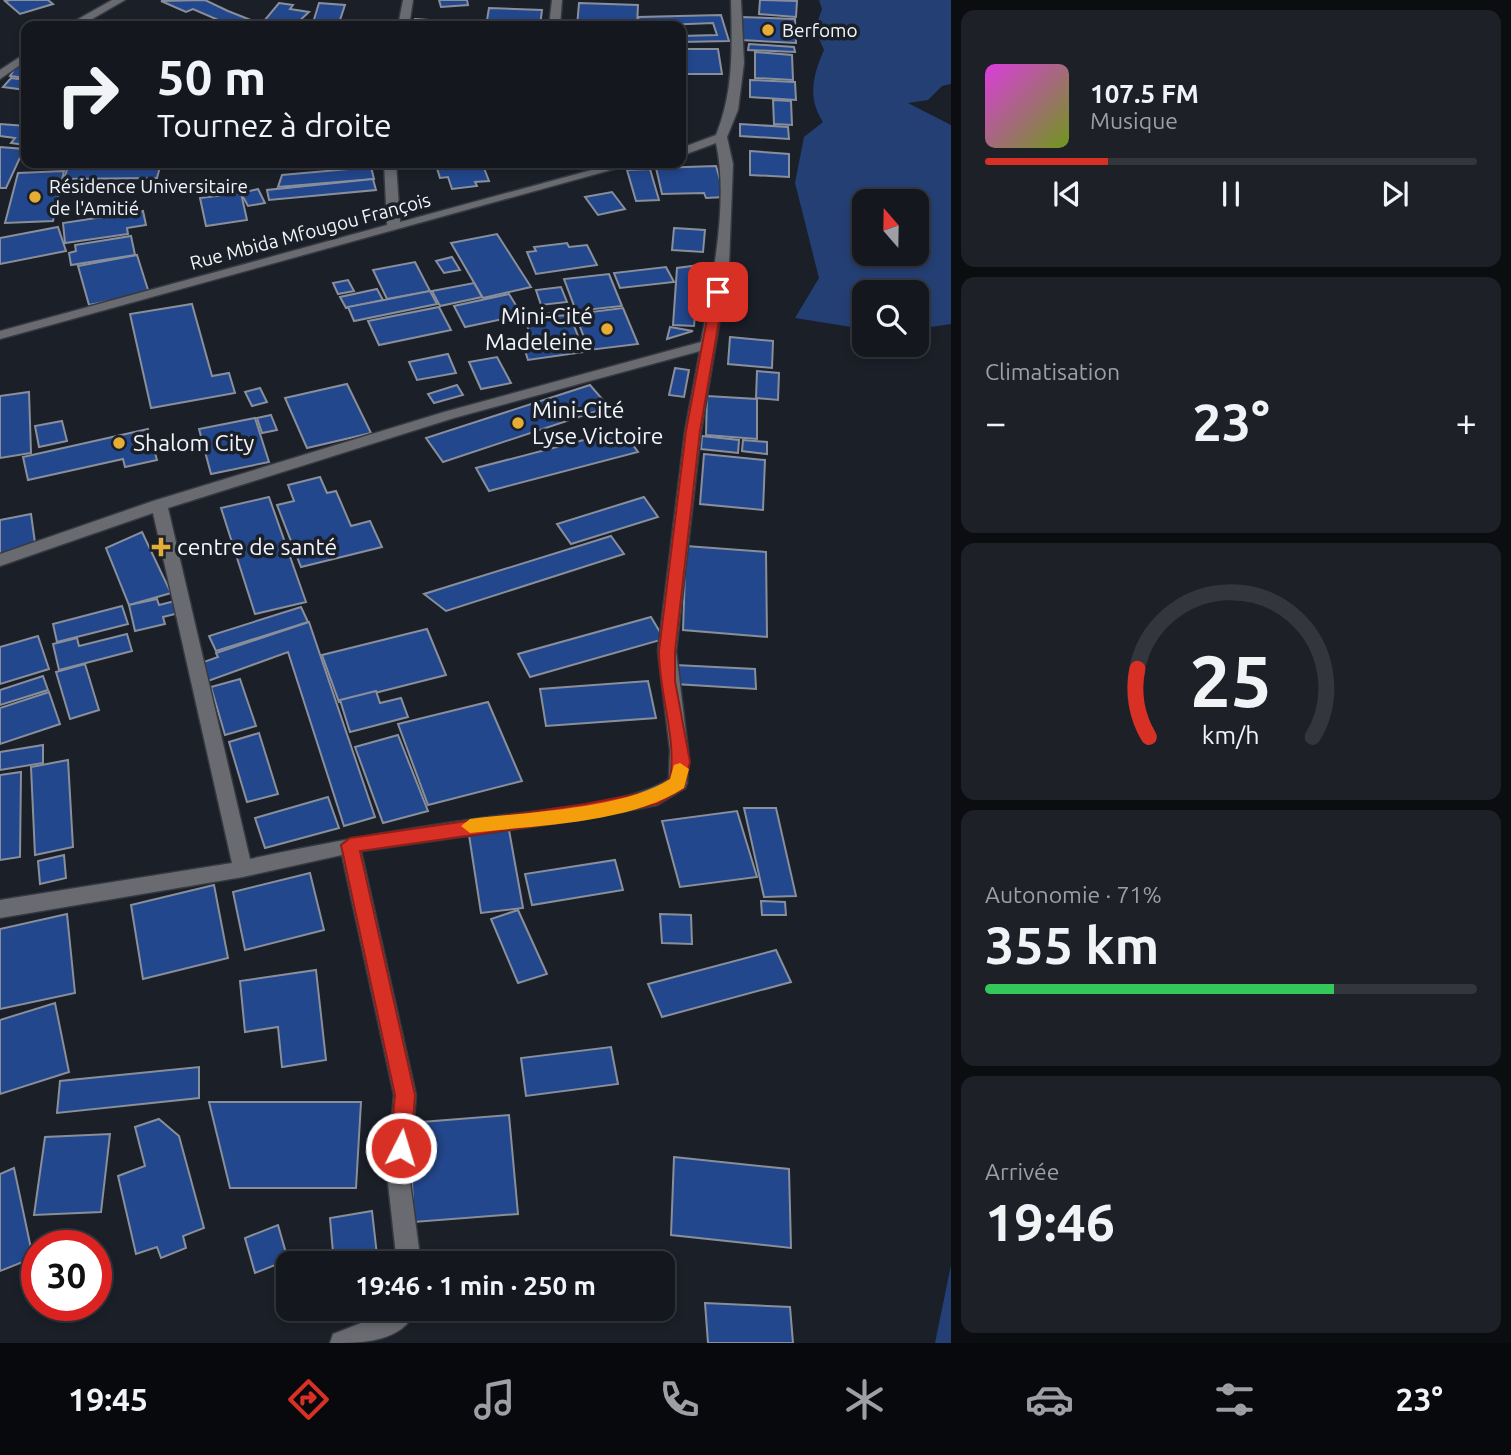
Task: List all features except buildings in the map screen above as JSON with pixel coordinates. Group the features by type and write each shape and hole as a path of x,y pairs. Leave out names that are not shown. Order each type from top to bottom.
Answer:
{"street":[{"path":"81,21 120,0"},
{"path":"405,21 408,0"},
{"path":"555,21 557,0"},
{"path":"0,909 243,869 350,845 585,811 657,797 678,783 681,762 667,681 667,651 693,431 722,265 727,164 721,137 732,110 738,63 736,0"},
{"path":"0,76 21,59"},
{"path":"686,150 721,137"},
{"path":"390,168 394,228"},
{"name":"Rue Mbida Mfougou François","path":"0,335 394,228 597,168"},
{"path":"0,560 159,505 449,415 710,344"},
{"path":"159,505 243,869"},
{"path":"350,845 405,1095 398,1174 407,1251"},
{"path":"342,1343 392,1321"}],"shaded area":[{"path":"819,0 951,0 951,84 942,86 928,100 908,103 951,125 951,324 929,327 929,280 852,280 852,327 795,318 819,278 795,183 804,137 823,122 813,95 817,68 824,50 815,29 822,9"},
{"path":"951,1265 951,1343 935,1343"}],"slow traffic":[{"path":"470,826 585,811 657,797 678,783 680,769"}],"place":[{"name":"Berfomo","path":"768,30"},
{"name":"Résidence Universitaire de l'Amitié","path":"35,197"},
{"name":"Mini-Cité Madeleine","path":"607,329"},
{"name":"Mini-Cité Lyse Victoire","path":"518,423"},
{"name":"Shalom City","path":"119,443"},
{"name":"centre de santé","path":"161,547"}],"route":[{"path":"401,1148 405,1095 350,845 585,811 657,797 678,783 681,762 667,681 667,651 693,431 718,292"}]}
